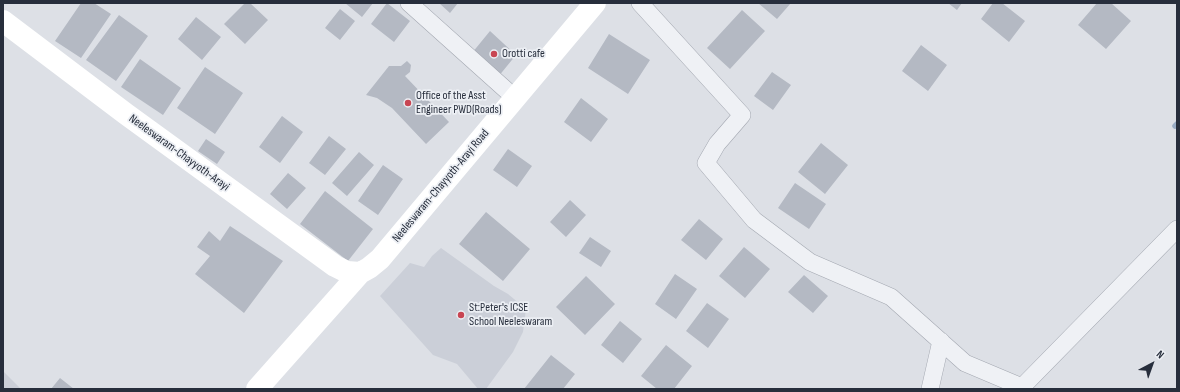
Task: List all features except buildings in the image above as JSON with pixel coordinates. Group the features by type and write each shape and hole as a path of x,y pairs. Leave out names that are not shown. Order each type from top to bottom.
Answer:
{"main road":[{"name":"Neeleswaram-Chayyoth-Arayi Road","path":"257,389 360,273 380,259 595,3"},
{"name":"Neeleswaram-Chayyoth-Arayi","path":"3,21 126,114 335,266 347,272 360,273"}],"street":[{"path":"409,3 516,98"},
{"path":"640,3 742,115 717,144 706,163 754,220 810,262 891,296 965,363 1023,388 1177,230"},
{"path":"930,389 941,341"}],"shaded area":[{"name":"St:Peter's ICSE School Neeleswaram","path":"441,248 494,286 508,294 526,309 523,332 513,352 486,389 478,389 457,364 433,355 380,296 410,263 424,267 432,256"},
{"path":"3,371 21,389 3,389"}],"place":[{"name":"Orotti cafe","path":"494,54"},
{"name":"Office of the Asst Engineer PWD(Roads)","path":"408,103"},
{"name":"St:Peter's ICSE School Neeleswaram","path":"461,315"}]}
